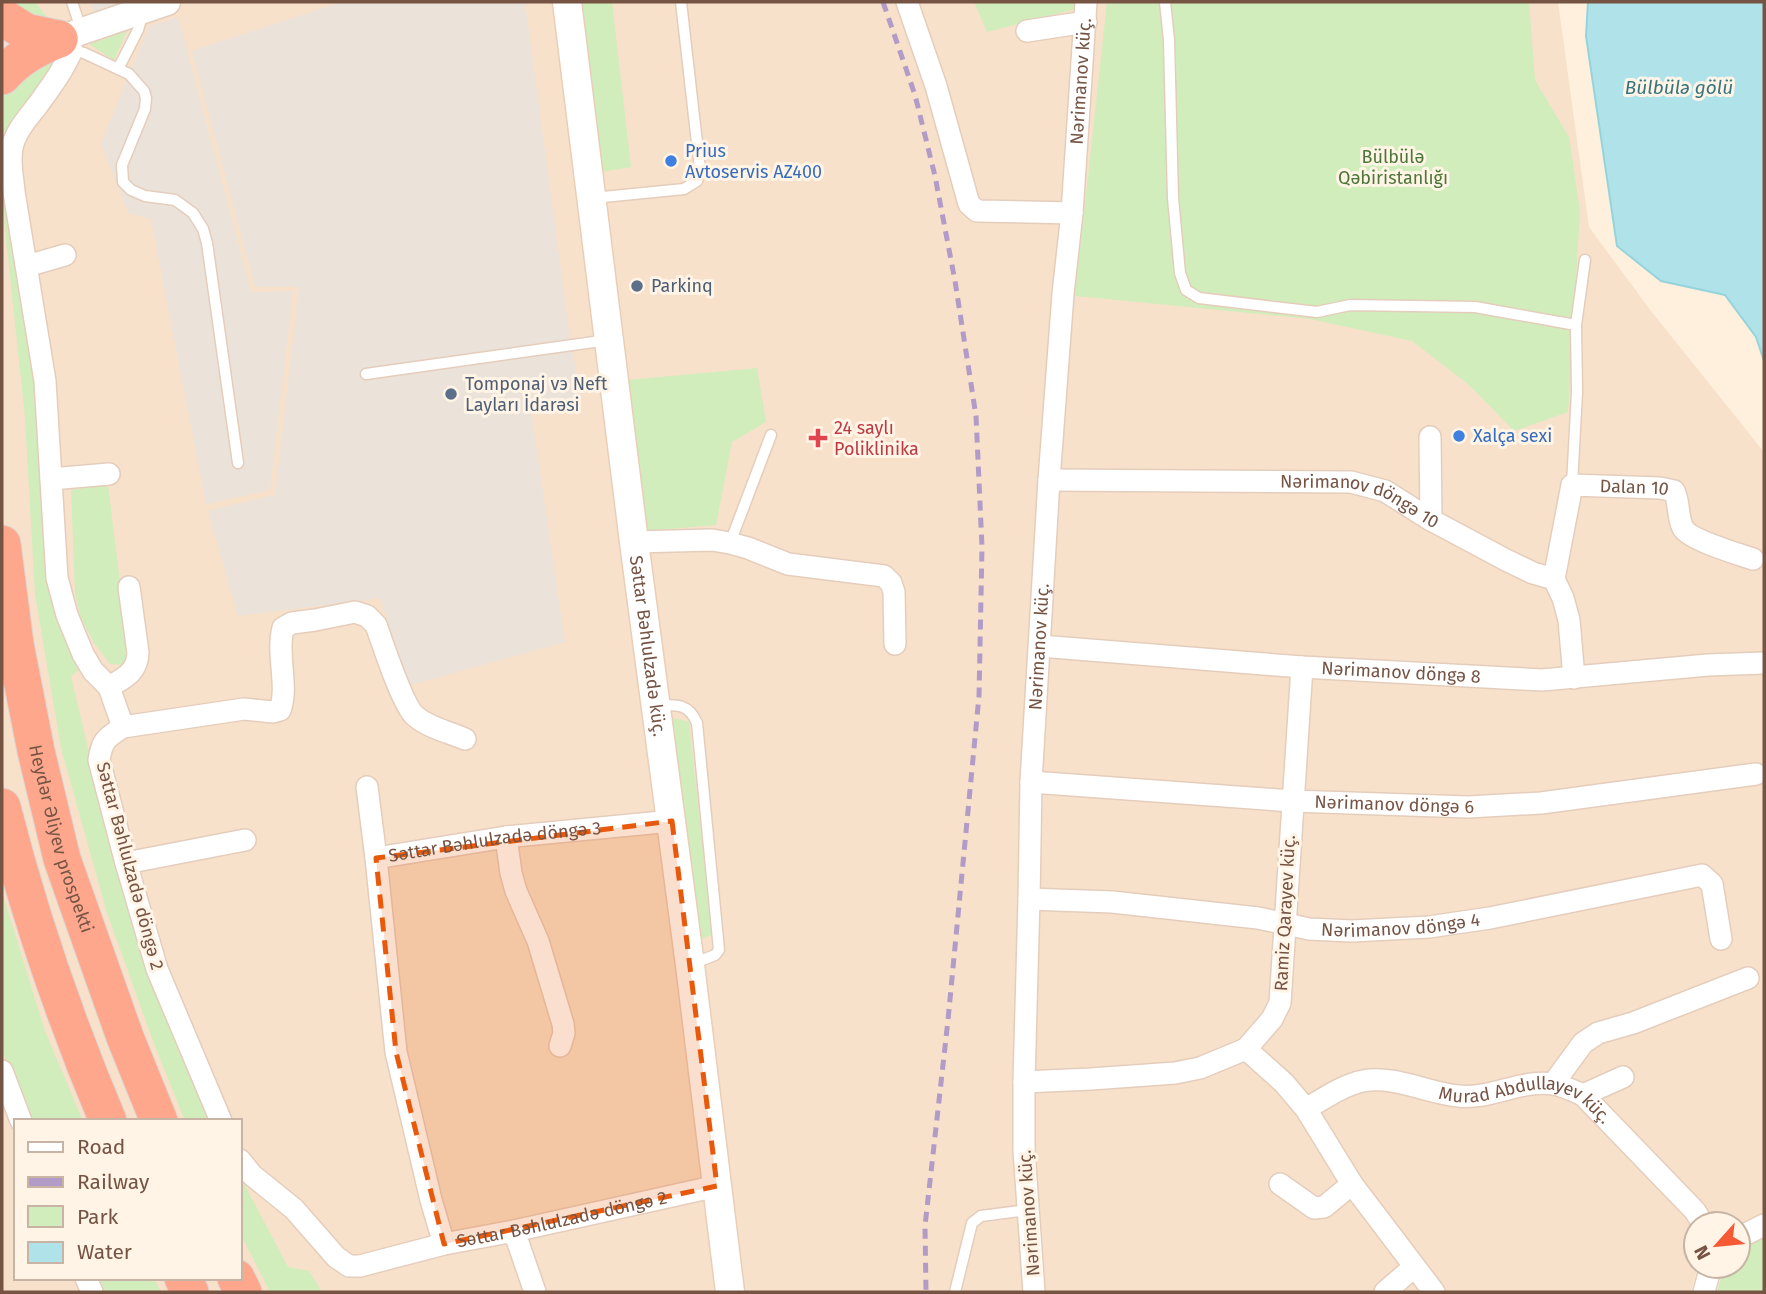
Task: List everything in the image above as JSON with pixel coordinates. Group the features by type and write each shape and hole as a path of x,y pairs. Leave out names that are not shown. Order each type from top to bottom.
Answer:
{"highway":[{"path":"2,17 26,32 70,39"},
{"path":"2,76 30,52 70,39"},
{"name":"Heydər Əliyev prospekti","path":"2,544 22,684 62,859 125,1037 158,1119"},
{"path":"2,807 18,871 48,963 81,1056 107,1119"}],"main road":[{"name":"Səttar Bəhlulzadə küç.","path":"567,2 730,1292"}],"street":[{"path":"167,2 70,39 66,64 16,134 11,149 14,192 45,381 57,578 67,615 83,654 93,671 109,687 123,727 244,709 273,712 280,710 283,700 283,628 292,623 355,612 368,616 376,625 405,701 413,714 426,723 465,739"},
{"path":"907,2 936,86 969,204 977,211 1072,213"},
{"path":"1027,31 1086,12"},
{"name":"Nərimanov küç.","path":"1034,1292 1024,1150 1031,782 1049,480 1086,12"},
{"path":"27,266 65,255"},
{"path":"1430,437 1431,520"},
{"path":"51,479 109,474"},
{"name":"Nərimanov döngə 10","path":"1049,480 1351,482 1385,491 1431,520 1506,560 1533,573 1554,579"},
{"name":"Dalan 10","path":"1554,579 1572,485 1660,488 1674,491 1678,499 1682,526 1689,535 1753,559"},
{"path":"634,542 712,540 730,543 788,564 884,576 891,583 894,592 895,644"},
{"path":"1554,579 1569,620 1574,678"},
{"path":"109,687 127,677 138,663 129,587"},
{"name":"Nərimanov döngə 8","path":"1040,646 1302,667 1542,680 1708,665 1764,663"},
{"name":"Ramiz Qarayev küç.","path":"1246,1049 1272,1019 1280,1003 1302,667"},
{"name":"Səttar Bəhlulzadə döngə 2","path":"123,727 107,738 101,747 99,760 125,863 157,969 220,1119"},
{"name":"Nərimanov döngə 6","path":"1031,782 1292,801 1468,807 1541,803 1756,774"},
{"path":"367,787 376,858"},
{"name":"Səttar Bəhlulzadə döngə 3","path":"444,1244 396,1052 376,858 506,837 672,821"},
{"path":"506,837 513,882 538,941 563,1024 564,1033 560,1046"},
{"path":"125,863 245,840"},
{"name":"Nərimanov döngə 4","path":"1029,899 1112,902 1258,918 1309,929 1352,931 1429,927 1490,918 1702,875 1712,884 1721,939"},
{"path":"1553,1084 1584,1044 1598,1033 1633,1023 1748,978"},
{"path":"1024,1082 1175,1073 1200,1068 1246,1049 1284,1083 1306,1109 1352,1184 1434,1292"},
{"path":"2,1072 20,1119"},
{"path":"1583,1095 1623,1077"},
{"name":"Murad Abdullayev küç.","path":"1306,1109 1335,1092 1363,1081 1383,1080 1458,1096 1478,1096 1530,1084 1553,1084 1583,1095 1694,1210"},
{"name":"Səttar Bəhlulzadə döngə 2","path":"242,1163 251,1174 294,1209 336,1257 349,1266 360,1266 444,1244 718,1186"},
{"path":"1280,1184 1314,1208 1324,1207 1352,1184"},
{"path":"514,1231 535,1292"},
{"path":"1385,1292 1414,1267"}],"lane":[{"path":"72,2 70,39 84,53 129,74 144,91 145,109 122,165 124,182 131,190 145,196 175,200 193,213 203,229 238,463"},
{"path":"590,198 684,189 697,181 700,169 681,2"},
{"path":"1165,2 1169,40 1173,198 1180,273 1186,290 1199,298 1317,312 1350,305 1475,307 1576,325"},
{"path":"118,69 138,30 138,12"},
{"path":"1572,485 1577,392 1576,325 1584,260"},
{"path":"366,374 608,340"},
{"path":"730,543 771,435"},
{"path":"656,706 685,707 693,714 697,723 719,950 715,955 690,965"},
{"path":"955,1292 972,1223 981,1216 1027,1210"}],"highlighted area":[{"path":"672,821 717,1186 444,1244 396,1052 376,858"}],"shaded area":[{"path":"2,2 1558,2 1589,227 1651,311 1764,452 1764,1215 1752,1221 1752,1210 1682,1210 1682,1280 1694,1280 1691,1292 2,1292"},
{"path":"91,2 129,2 95,14"},
{"name":"Tomponaj vэ Neft Layları İdarəsi","path":"342,2 525,2 571,345 582,399 531,411 565,642 410,685 380,598 238,616 208,511 275,495 299,287 255,287 192,51"},
{"path":"178,17 251,292 293,291 270,490 206,504 151,219 128,213 101,144 149,26"}],"green space":[{"path":"2,2 35,2 54,25"},
{"path":"578,2 612,2 631,167 596,173"},
{"path":"974,2 1073,2 1075,9 987,32"},
{"name":"Bülbülə Qəbiristanlığı","path":"1107,2 1529,2 1535,80 1569,137 1580,211 1568,412 1514,431 1469,385 1412,341 1310,319 1075,296"},
{"path":"127,31 114,60 89,44"},
{"path":"53,56 53,66 6,132 5,151 34,369 41,476 84,666 71,676 117,871 140,947 211,1119 184,1119 107,913 61,748 35,594 25,417 2,201 2,92"},
{"path":"757,368 766,422 732,442 716,525 646,531 627,380"},
{"path":"108,485 129,654 124,665 110,664 94,643 81,618 75,593 71,490"},
{"path":"670,717 689,722 712,935 694,941"},
{"path":"2,892 45,1031 82,1119 30,1119 2,1051"},
{"path":"242,1180 288,1267 309,1271 322,1292 270,1292 242,1237"},
{"path":"1764,1228 1764,1292 1717,1292 1720,1280 1752,1280 1752,1235"},
{"path":"98,1280 155,1280 161,1292 103,1292"}],"water":[{"name":"Bülbülə gölü","path":"1588,2 1764,2 1764,361 1756,337 1725,295 1661,281 1617,246 1586,36"}],"railway":[{"path":"883,2 915,95 935,176 955,281 976,416 982,547 979,696 925,1226 926,1292"}],"place":[{"name":"Prius Avtoservis AZ400","path":"671,161"},
{"name":"Parkinq","path":"637,286"},
{"name":"Tomponaj vэ Neft Layları İdarəsi","path":"451,394"},
{"name":"Xalça sexi","path":"1459,436"},
{"name":"24 saylı Poliklinika","path":"818,438"}]}
